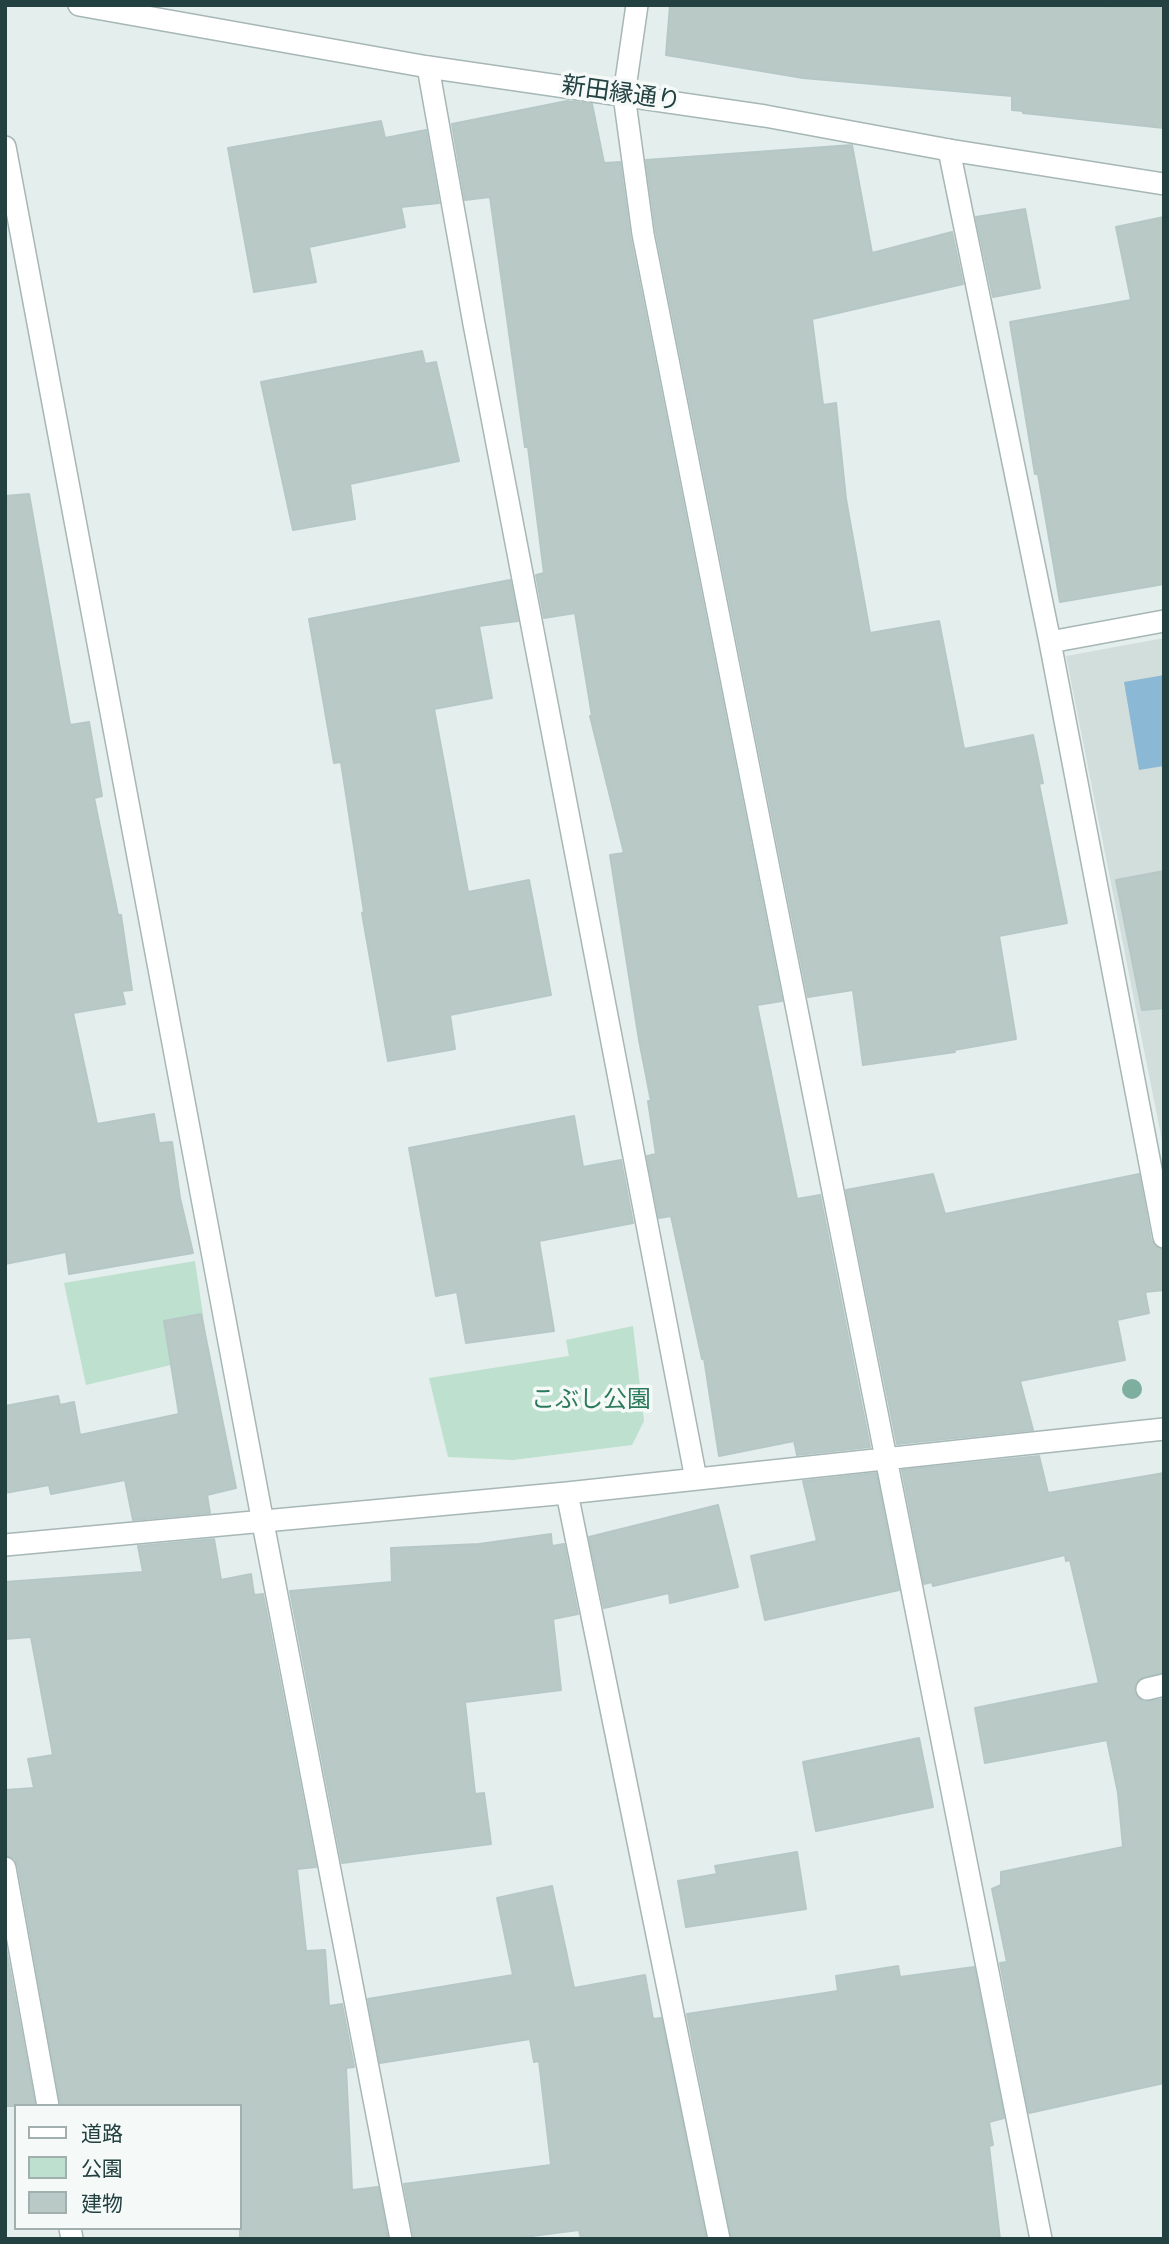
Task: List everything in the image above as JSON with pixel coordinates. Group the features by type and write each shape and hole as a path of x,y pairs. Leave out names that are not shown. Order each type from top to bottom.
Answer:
{"street":[{"name":"新田縁通り","path":"79,5 428,67 765,116 949,150 1164,184"},
{"path":"637,5 624,95 643,234 1041,2239"},
{"path":"428,67 474,324 696,1479"},
{"path":"5,148 263,1522 401,2239"},
{"path":"949,150 1050,642 1164,1237"},
{"path":"1050,642 1164,621"},
{"path":"5,1545 567,1493 1164,1429"},
{"path":"567,1493 719,2239"},
{"path":"5,1868 48,2104"}],"shaded area":[{"path":"1164,638 1164,1151 1066,656"}],"green space":[{"path":"195,1261 209,1356 86,1385 64,1283"},
{"name":"こぶし公園","path":"633,1326 644,1421 632,1445 513,1460 448,1457 429,1378 569,1356 566,1340"}],"water":[{"path":"1164,675 1164,766 1139,770 1124,682"}],"building":[{"path":"670,5 1107,5 1107,8 1164,6 1164,128 1023,113 1012,110 1012,96 803,78 666,55"},
{"path":"567,101 592,104 604,163 620,162 630,236 782,1001 757,1005 797,1199 820,1195 870,1447 797,1455 794,1441 719,1456 704,1358 702,1359 671,1216 659,1218 647,1156 656,1154 648,1101 651,1101 610,855 624,853 590,716 575,613 544,618 536,575 544,573 528,447 525,447 490,197 465,200 452,124"},
{"path":"381,121 385,138 426,130 439,203 401,207 405,227 309,247 316,282 254,292 228,148"},
{"path":"852,145 872,253 952,232 963,284 812,319 823,405 836,403 846,499 870,633 939,621 964,749 1033,735 1043,783 1039,784 1067,923 999,936 1016,1039 954,1050 955,1052 863,1065 853,990 808,997 656,232 646,160"},
{"path":"1025,209 1040,288 993,297 976,217"},
{"path":"1164,217 1164,584 1060,602 1038,474 1035,474 1010,322 1131,300 1116,227"},
{"path":"422,351 425,364 436,362 459,461 350,484 355,519 293,530 261,382"},
{"path":"29,494 70,725 89,722 102,796 94,798 118,915 121,915 132,990 122,991 125,1004 73,1013 97,1124 154,1114 159,1143 172,1142 180,1198 193,1253 69,1274 66,1252 5,1264 5,496"},
{"path":"510,580 518,621 479,626 492,698 434,709 468,892 529,880 551,995 450,1015 455,1049 388,1061 362,913 364,912 341,762 334,763 309,619"},
{"path":"1164,871 1164,1008 1142,1010 1116,880"},
{"path":"574,1116 583,1167 621,1160 633,1223 539,1241 554,1331 466,1343 457,1292 436,1296 409,1148"},
{"path":"933,1174 945,1214 1139,1174 1151,1240 1155,1246 1164,1250 1164,1290 1145,1292 1149,1313 1117,1320 1125,1360 1020,1381 1033,1430 897,1444 846,1190"},
{"path":"201,1314 236,1488 207,1495 210,1513 133,1520 125,1480 51,1494 49,1485 5,1493 5,1406 58,1396 60,1405 74,1402 80,1435 179,1414 164,1321"},
{"path":"1039,1456 1048,1493 1164,1473 1164,1672 1139,1679 1134,1691 1144,1702 1164,1699 1164,2083 1029,2113 1000,1963 1007,1962 992,1889 1001,1885 1001,1872 1123,1847 1118,1793 1107,1740 985,1763 975,1708 1099,1683 1070,1560 1066,1561 1065,1555 933,1586 932,1582 924,1584 902,1470"},
{"path":"876,1473 899,1590 765,1620 751,1556 817,1541 803,1481"},
{"path":"718,1505 738,1587 670,1603 669,1593 604,1608 589,1537"},
{"path":"551,1534 552,1546 564,1544 578,1614 553,1619 561,1690 465,1702 475,1794 484,1793 491,1844 342,1863 290,1591 392,1582 391,1548 479,1544"},
{"path":"214,1539 221,1580 251,1574 254,1595 263,1594 316,1867 297,1869 306,1951 325,1950 329,2006 342,2004 354,2067 346,2068 352,2190 378,2187 388,2239 240,2239 242,2104 61,2104 18,1866 15,1859 5,1855 5,1790 34,1788 28,1759 53,1755 31,1637 5,1639 5,1582 143,1572 138,1546"},
{"path":"919,1738 933,1807 816,1831 803,1762"},
{"path":"797,1852 806,1909 686,1927 678,1881 717,1874 715,1866"},
{"path":"552,1886 574,1988 645,1975 653,2019 661,2018 706,2239 581,2239 579,2230 509,2239 414,2239 404,2184 551,2165 539,2061 534,2062 530,2039 380,2063 368,1999 513,1975 497,1898"},
{"path":"5,1943 35,2104 5,2106"},
{"path":"898,1966 900,1977 974,1967 1004,2118 989,2122 993,2145 989,2146 1000,2239 732,2239 687,2014 838,1991 836,1976"}]}
